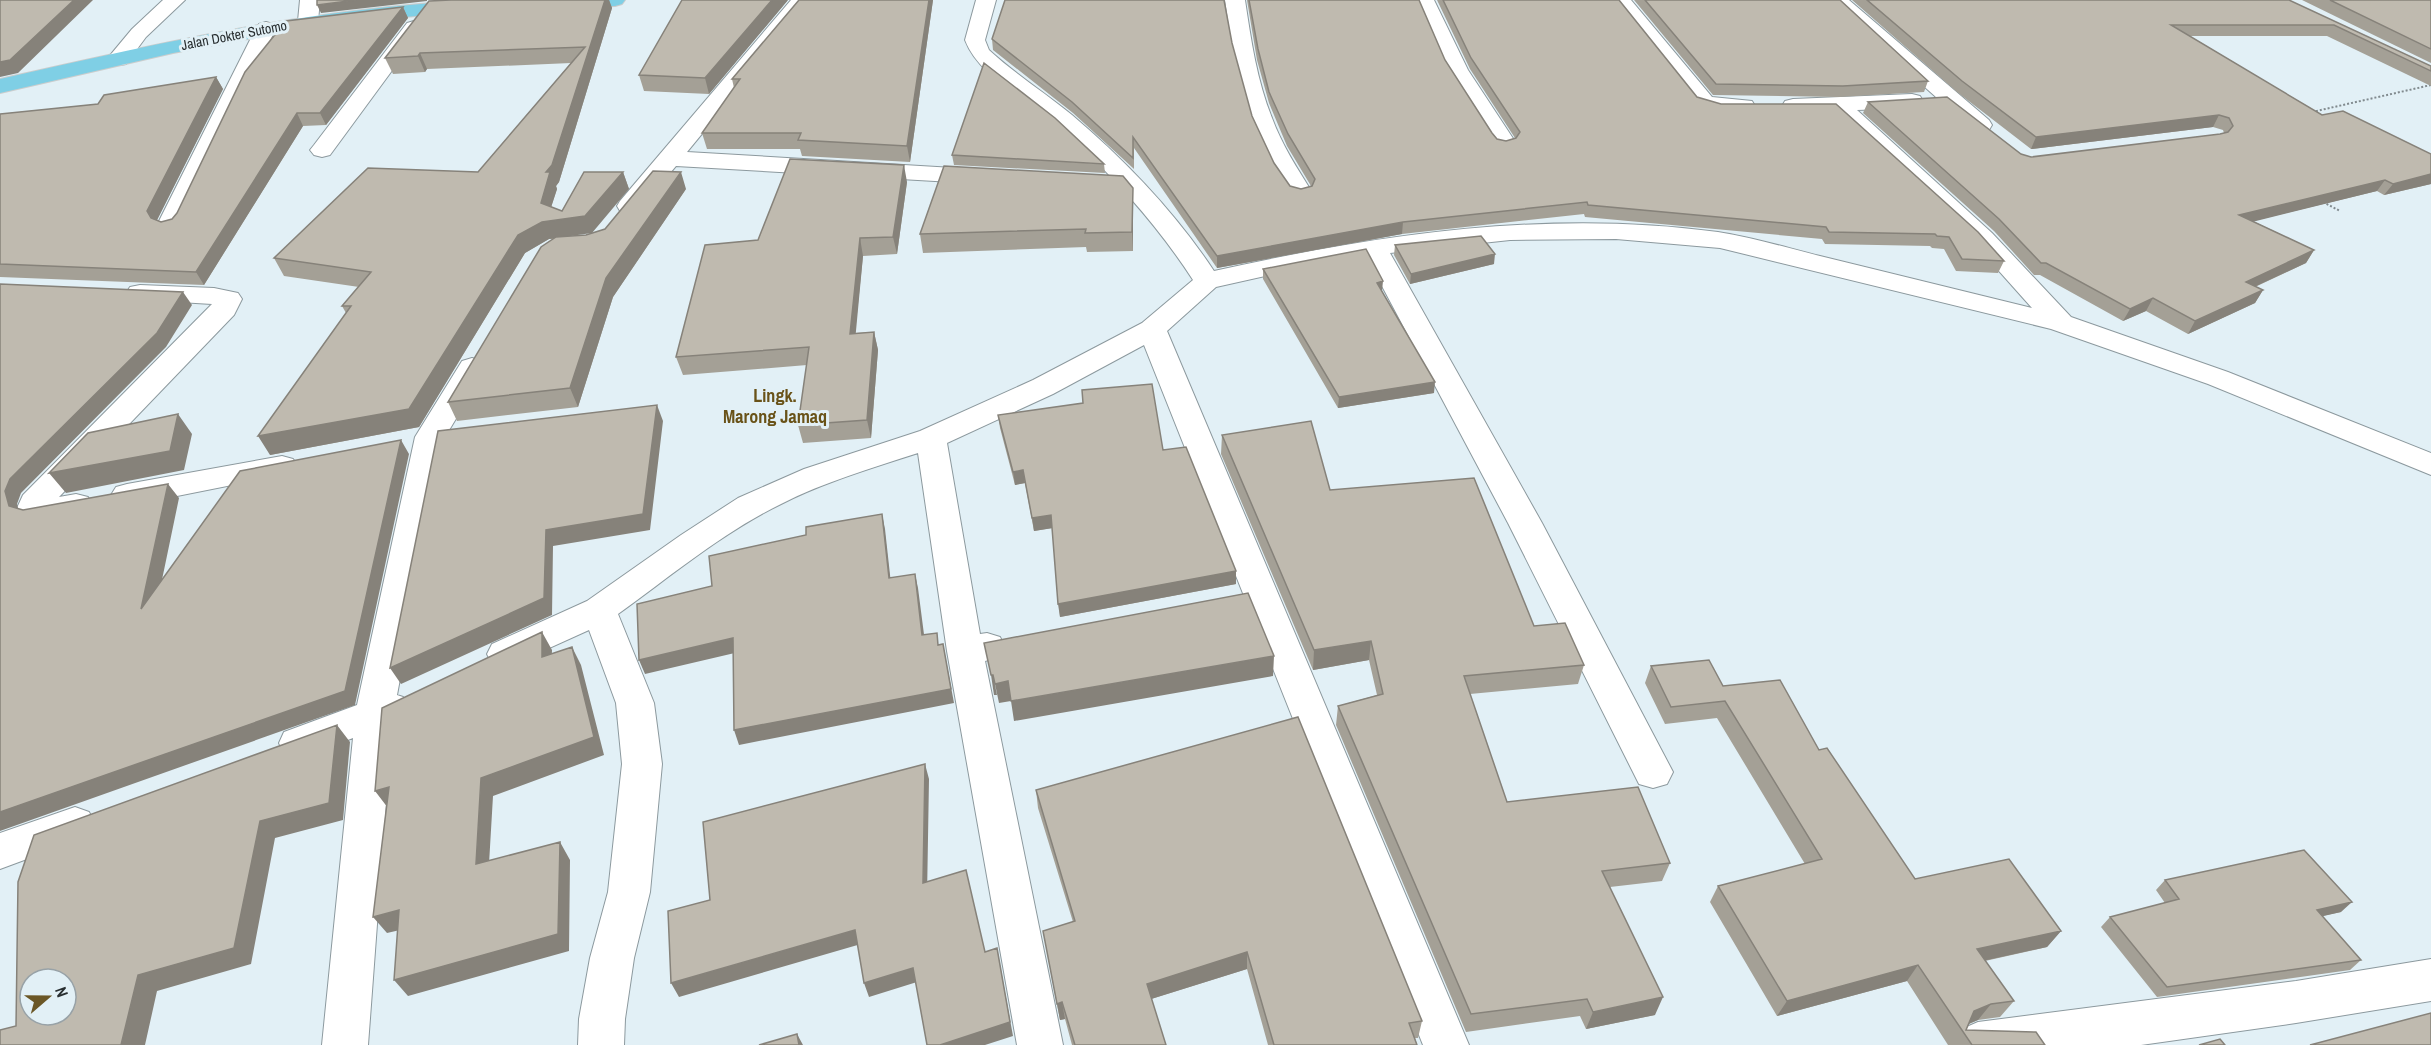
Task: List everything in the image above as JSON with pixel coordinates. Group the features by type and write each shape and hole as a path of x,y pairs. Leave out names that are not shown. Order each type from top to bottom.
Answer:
{"main road":[{"path":"544,3 615,0"},
{"name":"Jalan Dokter Sutomo","path":"0,86 118,59 308,21 428,9 485,6"}],"street":[{"path":"118,59 139,33 175,0"},
{"path":"308,21 310,0"},
{"path":"616,222 801,0"},
{"path":"986,0 975,40 980,52 1064,120 1131,185 1189,252 1207,281"},
{"path":"1235,0 1249,80 1261,119 1276,152 1300,192"},
{"path":"1424,0 1457,70 1504,143"},
{"path":"1621,0 1704,102 1718,106 1839,106 1948,99"},
{"path":"1837,0 1948,99 1998,139"},
{"path":"322,150 428,9"},
{"path":"170,225 266,28"},
{"path":"1839,106 1983,238 2061,322"},
{"path":"668,158 1010,179"},
{"path":"1104,184 1131,185"},
{"path":"470,670 599,610 700,538 752,505 824,473 931,438 1043,387 1152,329 1207,281 1305,259 1374,247 1510,232 1616,231 1720,240 2061,322 2218,378 2431,465"},
{"path":"1374,247 1525,523 1653,772"},
{"path":"107,292 214,296 228,299 224,309 34,503 35,511 304,461"},
{"path":"1152,329 1243,599 1446,1045"},
{"path":"345,1045 374,716 430,437 483,349"},
{"path":"396,444 464,433"},
{"path":"931,438 965,651 1041,1045"},
{"path":"599,610 635,703 642,764 629,892 612,958 602,1019 601,1045"},
{"path":"965,651 1022,640"},
{"path":"264,756 374,716 417,696"},
{"path":"0,851 110,811"},
{"path":"1978,1045 2296,1002 2431,980"}],"path":[{"path":"2305,114 2431,85"},
{"path":"2320,200 2340,211"}],"building":[{"path":"0,0 74,0 10,60 0,62"},
{"path":"317,0 356,0 317,5"},
{"path":"605,0 552,165 546,172 550,172 541,203 562,211 584,172 623,172 585,216 542,222 518,235 409,409 258,436 351,306 342,306 371,272 274,258 368,168 478,172 585,47 420,53 418,56 385,58 429,1"},
{"path":"682,0 772,0 705,78 639,75"},
{"path":"799,0 929,0 907,146 798,140 801,133 702,133 740,79 732,79"},
{"path":"1005,0 1224,0 1232,43 1252,116 1274,163 1290,186 1301,189 1312,186 1315,179 1288,134 1269,92 1249,0 1419,0 1445,60 1492,133 1497,139 1506,141 1516,138 1520,132 1471,58 1443,0 1619,0 1697,97 1721,104 1836,104 1978,232 2004,261 1962,259 1949,237 1935,234 1829,232 1826,227 1588,205 1587,202 1403,222 1217,256 1133,137 1133,158 1072,102 992,39"},
{"path":"1645,0 1840,0 1928,81 1843,86 1716,84"},
{"path":"1867,0 2289,0 2431,66 2431,71 2334,25 2171,25 2322,115 2343,111 2431,154 2431,174 2393,184 2385,180 2239,215 2314,250 2246,282 2263,290 2195,321 2153,298 2130,309 2046,263 2041,263 1999,219 1868,102 1947,97 2021,154 2031,157 2220,134 2228,132 2233,126 2229,118 2219,115 2036,137 1962,81"},
{"path":"2330,0 2431,0 2431,49"},
{"path":"403,7 320,113 297,113 196,272 0,264 0,114 98,104 104,95 216,77 147,211 151,218 161,222 172,219 177,213 245,72 286,21"},
{"path":"984,63 1055,118 1104,164 952,155"},
{"path":"790,159 904,165 893,237 860,238 850,334 874,332 867,420 798,425 809,347 676,357 705,245 758,240"},
{"path":"944,166 1123,176 1133,188 1132,232 1085,233 1086,229 920,234"},
{"path":"653,171 681,172 606,278 570,388 448,402 541,247 556,237 586,235 605,229"},
{"path":"1481,236 1495,254 1411,274 1395,245"},
{"path":"1366,249 1383,281 1377,283 1435,382 1339,397 1263,269"},
{"path":"0,284 183,292 157,333 10,479 5,491 9,506 23,510 168,484 141,609 240,471 401,440 345,691 0,812"},
{"path":"1152,384 1163,450 1186,447 1236,571 1058,604 1051,515 1032,518 1023,470 1013,472 998,415 1083,403 1082,390"},
{"path":"657,405 643,514 546,530 544,598 390,668 438,431"},
{"path":"178,414 170,451 49,473 88,433"},
{"path":"1311,421 1330,490 1474,478 1534,626 1565,623 1584,665 1464,676 1507,802 1638,787 1670,863 1602,871 1663,997 1593,1012 1587,999 1471,1014 1338,706 1383,694 1371,641 1314,650 1222,435"},
{"path":"882,514 889,578 915,574 922,635 937,633 938,645 943,644 951,689 734,730 733,638 639,660 637,604 712,586 709,556 806,535 806,527"},
{"path":"1248,593 1274,656 1011,701 1008,681 995,684 993,675 991,675 984,643"},
{"path":"542,632 542,657 572,647 594,737 481,778 476,864 560,842 558,934 394,980 399,910 373,917 389,787 375,791 382,708"},
{"path":"1709,660 1723,686 1780,680 1819,750 1827,748 1915,879 2009,859 2061,931 1977,949 2014,1001 1991,1004 1974,1011 1966,1030 2036,1032 2045,1045 1972,1045 1918,965 1787,1001 1718,886 1822,859 1725,701 1671,707 1651,666"},
{"path":"1298,717 1422,1021 1409,1023 1417,1045 1274,1045 1247,952 1147,984 1166,1045 1075,1045 1062,1002 1057,1004 1043,931 1075,921 1036,790"},
{"path":"337,725 329,803 260,821 234,948 138,975 121,1045 0,1045 0,1030 16,1026 18,882 34,835"},
{"path":"925,764 923,883 966,870 985,952 997,948 1010,1022 940,1045 927,1045 913,968 864,983 855,930 671,983 668,911 710,900 703,822"},
{"path":"2304,850 2352,902 2317,910 2361,960 2167,987 2110,917 2179,899 2165,880"},
{"path":"2431,1013 2431,1045 2310,1045"},
{"path":"797,1034 799,1045 759,1045"},
{"path":"2220,1039 2225,1045 2199,1045"}],"district":[{"name":"Lingk. Marong Jamaq","path":"775,405"}]}
